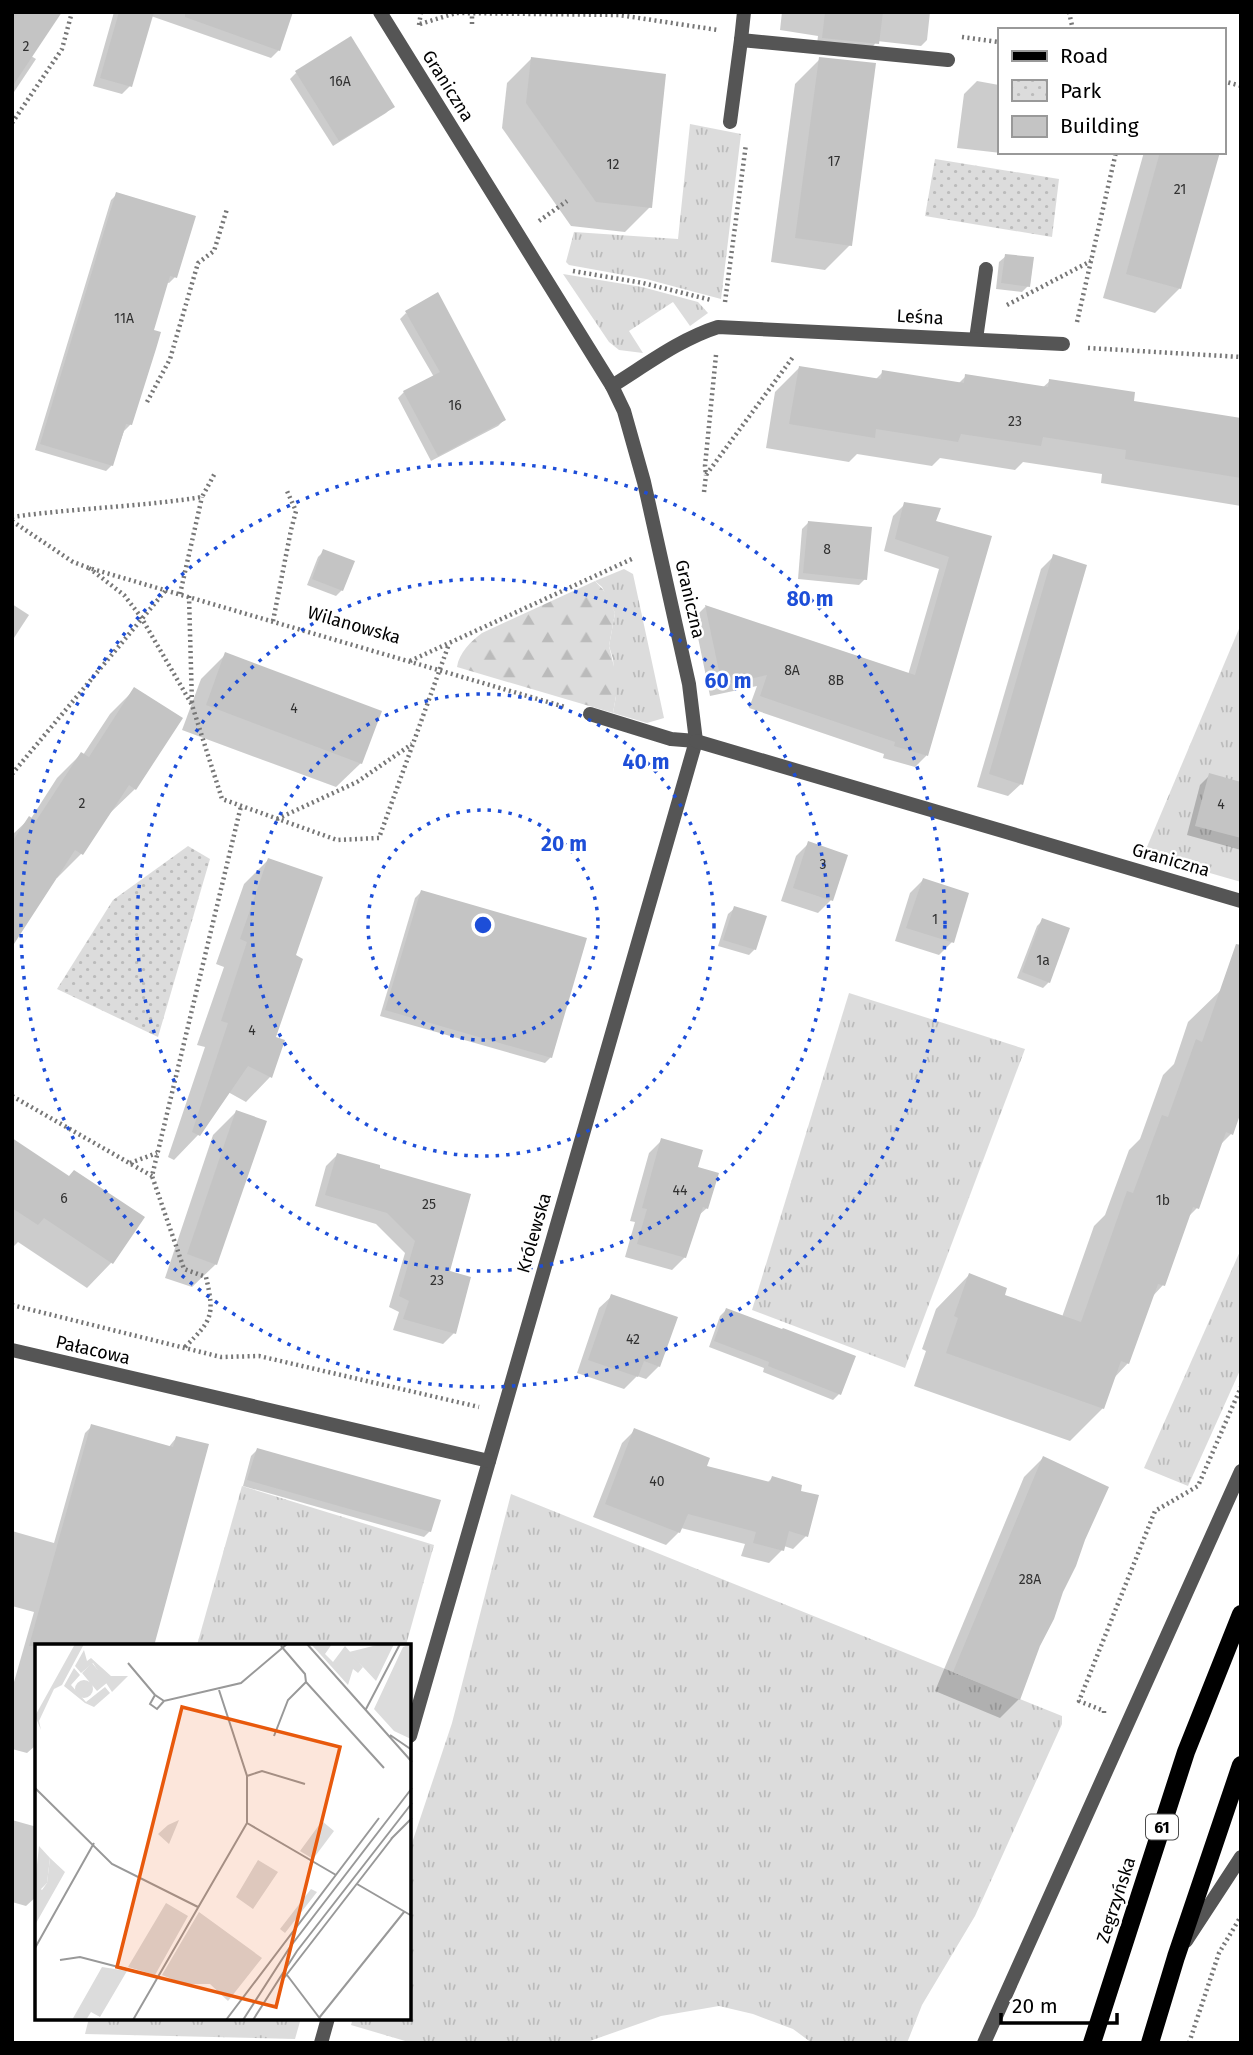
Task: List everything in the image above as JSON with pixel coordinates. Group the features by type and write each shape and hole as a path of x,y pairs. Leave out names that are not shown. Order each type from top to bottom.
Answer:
{"main road":[{"name":"Zegrzyńska","path":"1092,2043 1186,1752 1241,1614"},
{"path":"1150,2043 1241,1765"}],"street":[{"name":"Graniczna","path":"380,12 612,386 624,411 644,482 690,684 696,741 1241,901"},
{"path":"730,122 744,12"},
{"path":"741,40 948,60"},
{"path":"976,339 986,268"},
{"name":"Leśna","path":"612,386 675,347 718,327 1068,344"},
{"path":"590,714 671,739 696,741"},
{"name":"Królewska","path":"411,1734 696,741"},
{"name":"Pałacowa","path":"12,1350 489,1461"},
{"path":"984,2043 1241,1471"},
{"path":"1176,1957 1241,1857"},
{"path":"321,2043 327,2020"}],"path":[{"path":"12,123 62,49 72,12"},
{"path":"421,12 419,27 456,13 619,15 726,31 741,40"},
{"path":"472,13 472,24"},
{"path":"567,270 643,283 725,304 747,138"},
{"path":"1114,154 1091,261 1068,344 1093,349 1241,357"},
{"path":"532,212 538,222 567,201"},
{"path":"147,402 170,359 198,263 214,251 227,209"},
{"path":"978,320 1091,261"},
{"path":"704,492 718,327"},
{"path":"706,475 812,331"},
{"path":"180,594 202,497 215,473"},
{"path":"273,621 296,511 287,491"},
{"path":"12,519 80,508 157,505 202,497"},
{"name":"Wilanowska","path":"12,519 73,562 89,568 590,714"},
{"path":"410,661 638,557"},
{"path":"89,568 124,596 141,617 192,705 222,799 337,840 379,838 449,644"},
{"path":"12,774 166,590"},
{"path":"189,596 192,705"},
{"path":"278,819 357,782 413,743"},
{"path":"185,1347 207,1324 212,1303 206,1277 184,1269 152,1176 242,806"},
{"path":"12,1096 152,1176"},
{"path":"130,1163 157,1153"},
{"path":"12,1305 221,1357 259,1356 487,1409"},
{"path":"1100,1723 1104,1711 1079,1701 1155,1511 1198,1486 1241,1387"},
{"path":"1189,2043 1219,1953 1241,1916"}],"green space":[{"path":"690,124 741,134 721,299 646,279 569,265 566,262 574,232 678,239"},
{"path":"935,159 1059,179 1052,237 925,216"},
{"path":"563,274 642,287 698,302 708,313 690,326 673,302 629,331 643,353 619,350 609,342"},
{"path":"624,569 633,574 664,718 647,723 613,713 616,696 613,659 609,646 615,613 602,587 595,581"},
{"path":"595,581 606,593 615,613 609,646 616,675 613,713 457,667 466,648 482,633"},
{"path":"1241,624 1241,882 1144,854"},
{"path":"188,846 210,859 158,1037 57,989 113,900"},
{"path":"849,993 1025,1049 905,1368 752,1310"},
{"path":"1241,1249 1241,1368 1188,1486 1144,1468"},
{"path":"242,1486 434,1545 406,1644 197,1644"},
{"path":"511,1494 1062,1716 1062,1724 975,1916 922,2005 907,2043 812,2043 793,2029 753,2014 719,2006 661,2016 584,2043 412,2043 351,2025 352,2020 411,2020 411,1846 452,1723"},
{"path":"88,2020 300,2020 295,2039 85,2034"}],"building":[{"path":"12,12 62,12 12,87"},
{"path":"119,12 154,12 132,87 100,78"},
{"path":"185,12 293,12 280,51 185,17"},
{"path":"825,12 883,12 879,44 822,38"},
{"path":"351,36 395,107 339,141 295,71"},
{"path":"531,57 666,74 652,208 596,202 526,103"},
{"path":"819,57 876,63 852,246 795,238"},
{"path":"1159,154 1219,154 1181,289 1126,274"},
{"path":"116,192 196,216 177,278 170,276 154,330 161,332 156,349 132,425 126,424 113,466 40,444"},
{"path":"1005,254 1034,257 1030,287 1001,283"},
{"path":"438,292 506,420 438,456 403,391 440,372 405,311"},
{"path":"799,366 881,379 882,370 964,383 965,374 1048,387 1049,379 1135,392 1134,401 1241,418 1241,478 1125,459 1126,450 1043,437 1041,446 961,434 958,442 876,429 875,438 789,424"},
{"path":"904,502 941,508 936,521 992,536 928,756 760,696 767,675 722,685 705,605 915,675 949,557 895,539"},
{"path":"808,521 872,527 867,580 803,573"},
{"path":"323,549 355,561 343,591 312,579"},
{"path":"1053,554 1087,565 1023,785 989,774"},
{"path":"225,652 382,711 362,764 206,705"},
{"path":"134,687 183,718 136,790 129,785 83,855 75,850 12,947 12,842 29,816 36,821 81,752 89,757"},
{"path":"1209,773 1241,782 1241,838 1195,826"},
{"path":"808,841 848,855 833,901 793,888"},
{"path":"268,858 323,877 296,955 303,959 276,1037 285,1040 272,1078 248,1066 200,1136 192,1132 228,1023 221,1021 247,942 240,939"},
{"path":"923,878 969,893 954,943 906,928"},
{"path":"421,890 587,938 552,1058 385,1010"},
{"path":"734,906 767,916 756,950 723,940"},
{"path":"1042,918 1070,928 1050,983 1022,972"},
{"path":"1236,944 1241,945 1241,1112 1233,1135 1226,1132 1199,1209 1193,1207 1165,1286 1158,1284 1129,1364 1121,1361 1104,1409 946,1353 958,1318 954,1316 969,1273 1007,1288 1005,1295 1081,1322 1127,1191 1133,1193 1162,1115 1168,1117 1196,1039 1202,1042"},
{"path":"236,1110 267,1121 217,1265 187,1254"},
{"path":"12,1138 69,1176 74,1170 145,1217 113,1264 44,1218 38,1225 12,1208"},
{"path":"661,1138 703,1150 698,1167 719,1173 708,1209 703,1207 686,1258 637,1244 647,1209 642,1208"},
{"path":"337,1153 471,1194 450,1271 471,1277 456,1334 403,1319 409,1301 399,1296 415,1241 387,1213 325,1195"},
{"path":"611,1294 678,1317 660,1367 644,1361 638,1377 588,1360"},
{"path":"726,1308 856,1356 841,1395 768,1366 769,1362 714,1341"},
{"path":"91,1424 173,1447 176,1436 209,1444 155,1644 29,1646"},
{"path":"634,1428 710,1458 707,1466 770,1482 772,1476 802,1485 801,1491 819,1495 808,1537 789,1531 784,1551 753,1543 756,1532 688,1514 680,1533 605,1504"},
{"path":"257,1448 441,1500 431,1532 247,1480"},
{"path":"1043,1456 1109,1487 1040,1646 1020,1700 953,1672"}]}
